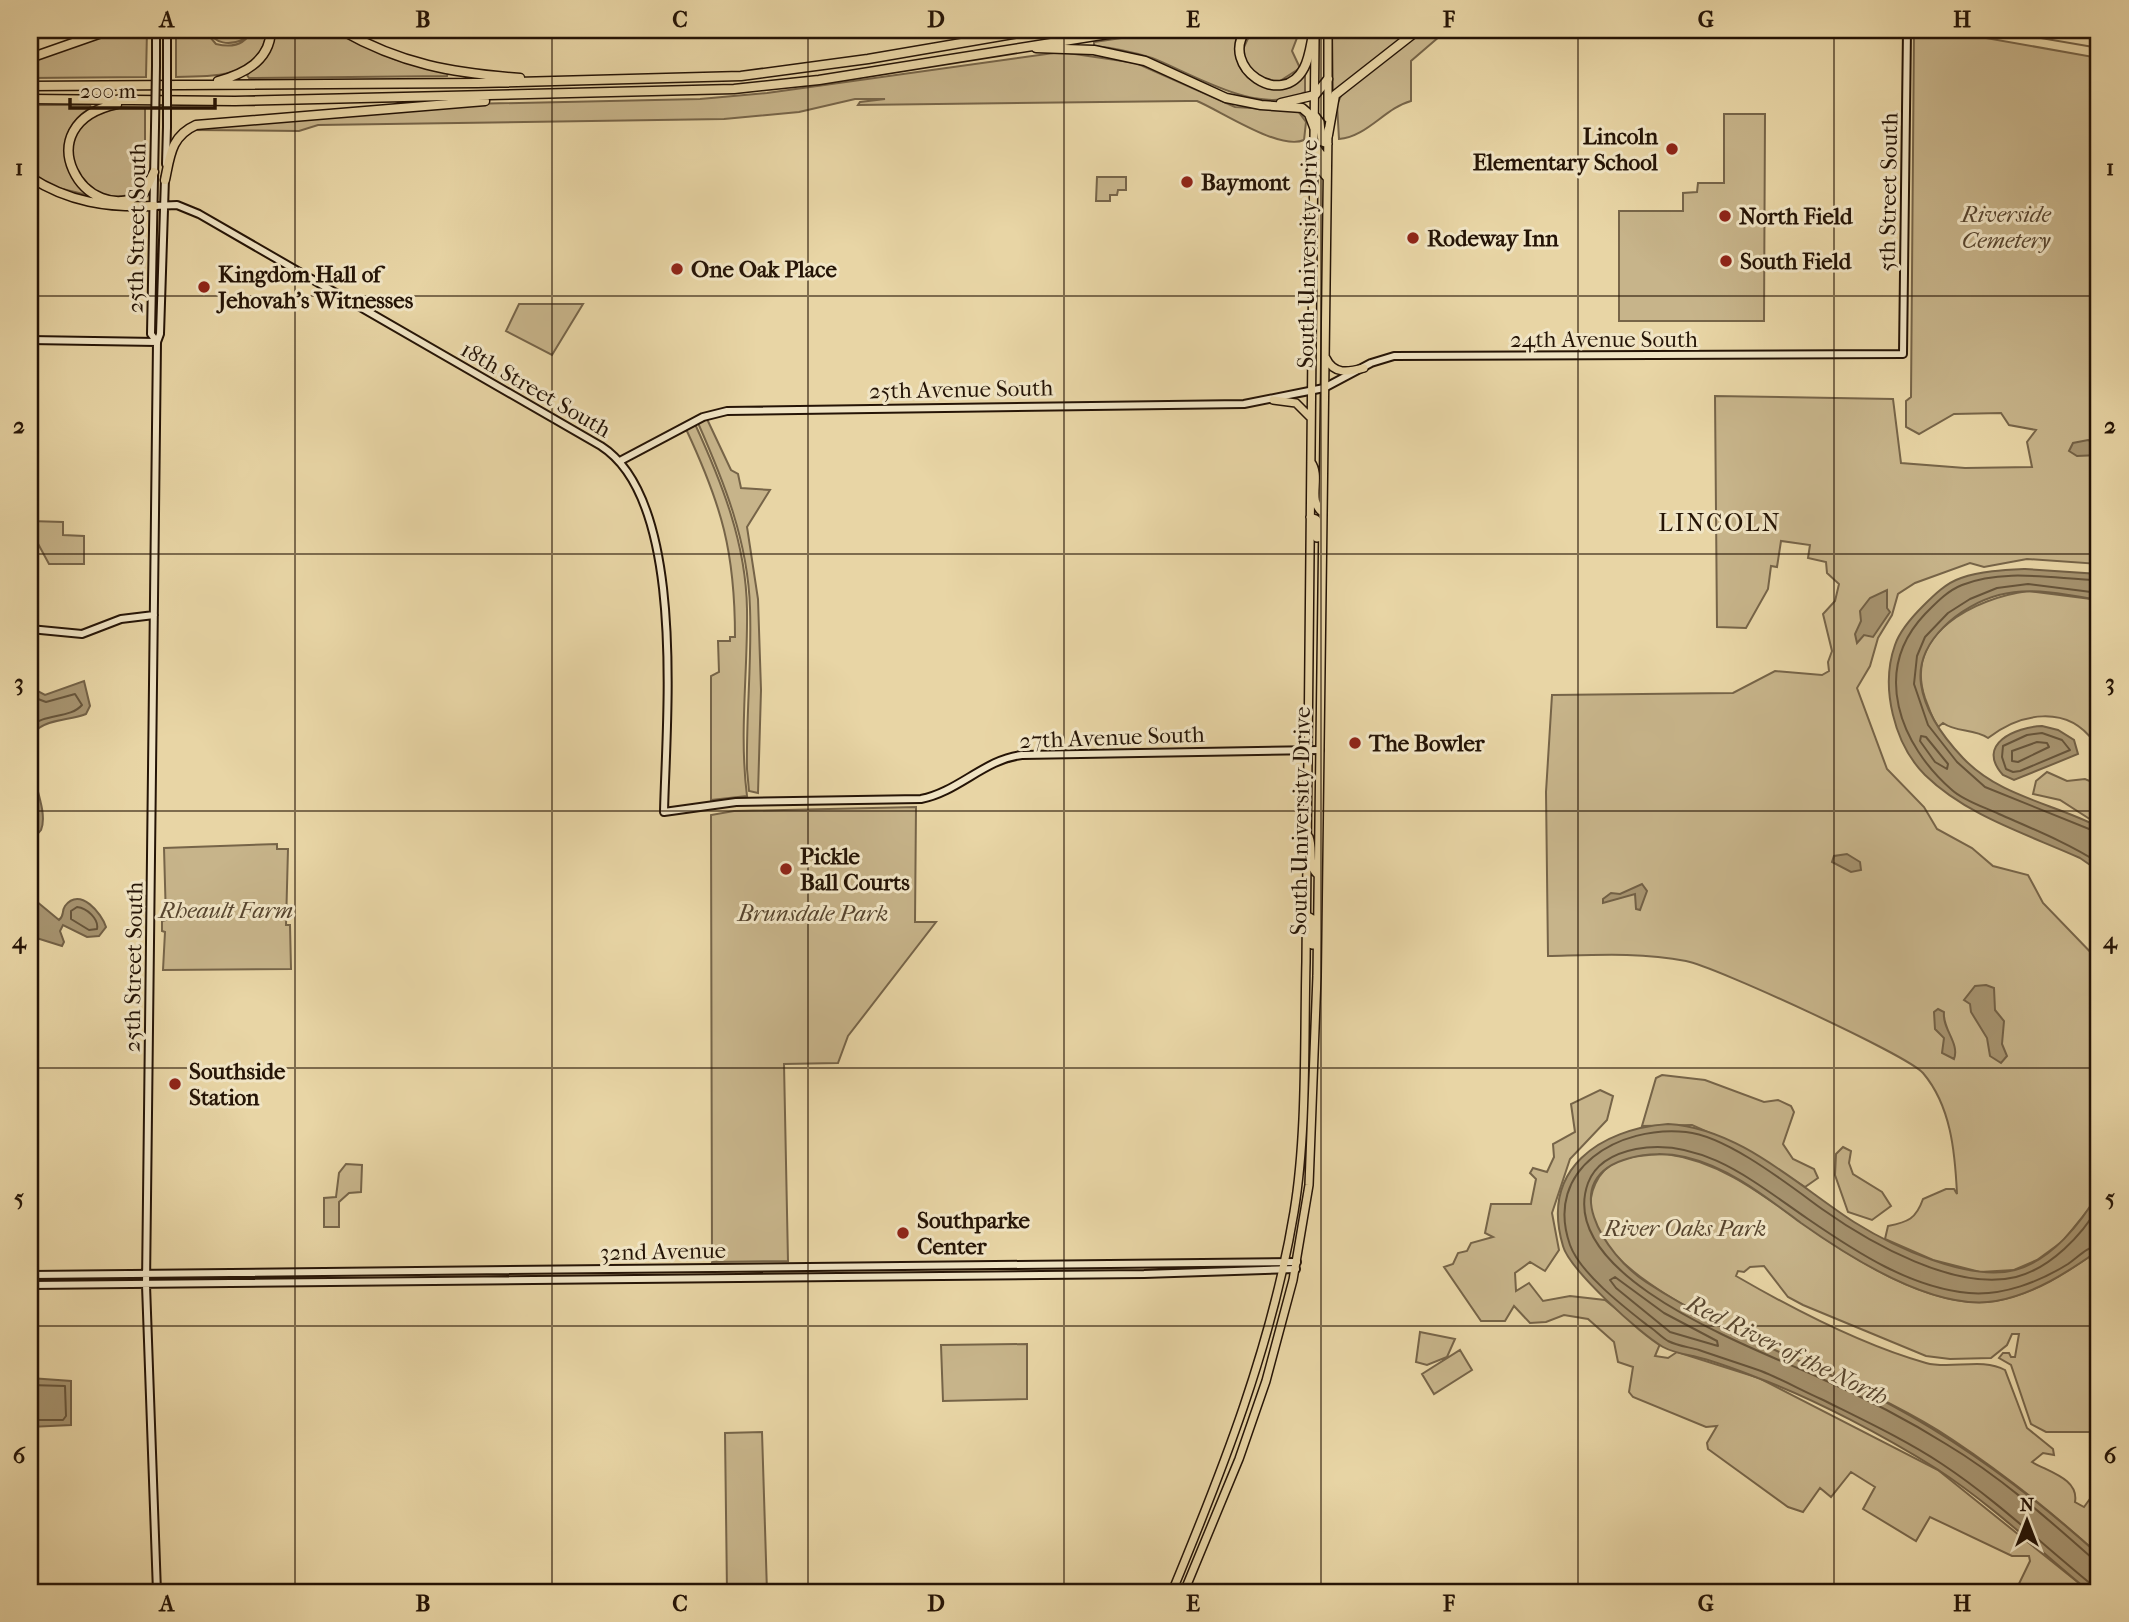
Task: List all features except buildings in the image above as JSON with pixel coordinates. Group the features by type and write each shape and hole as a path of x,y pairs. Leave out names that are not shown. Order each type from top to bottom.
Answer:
{"highway":[{"path":"30,58 110,30"},
{"path":"208,85 240,75 257,64 267,50 271,30"},
{"path":"341,30 392,56 457,73 572,82"},
{"path":"30,86 572,82 768,73 1037,30"},
{"path":"30,99 553,95 734,89 819,80 1132,30"},
{"path":"1246,30 1241,52 1246,71 1260,83 1274,85 1285,83 1304,69 1314,30"},
{"path":"1328,139 1335,95 1418,30"},
{"path":"1019,48 1094,50 1128,56 1162,67 1226,98 1261,105 1302,108 1314,127"},
{"path":"1261,105 1297,101 1315,95 1328,79"},
{"path":"165,180 174,143 187,129 196,125 553,95"},
{"path":"140,100 89,113 77,124 68,152 75,177 100,197 136,198 144,193 154,172"},
{"path":"30,177 47,188 88,203 154,206"}],"main road":[{"name":"25th Street South","path":"156,30 151,334 157,342"},
{"name":"25th Street South","path":"157,1592 146,1275 157,342 160,334 167,127 167,30"},
{"name":"South University Drive","path":"1171,1592 1236,1436 1294,1212 1300,1139 1306,915 1314,30"},
{"name":"South University Drive","path":"1184,1592 1253,1420 1296,1265 1309,1185 1317,962 1328,30"},
{"name":"5th Street South","path":"1903,354 1907,30"},
{"path":"1314,113 1320,121 1322,142 1328,139"},
{"path":"1313,143 1322,155 1321,172 1327,179"},
{"name":"18th Street South","path":"154,206 164,204 200,214 601,446 620,461 639,493 660,557 666,613 664,812"},
{"path":"30,340 157,342"},
{"path":"1324,353 1336,370 1364,368"},
{"name":"24th Avenue South","path":"1311,389 1324,388 1383,358 1406,355 1671,357 1903,354"},
{"name":"25th Avenue South","path":"620,461 704,417 727,411 1244,404 1273,400 1311,389"},
{"path":"1273,400 1296,403 1311,418"},
{"path":"1311,461 1316,468 1315,501 1322,512"},
{"path":"1311,517 1317,523 1321,559"},
{"path":"30,629 82,634 121,619 154,615"},
{"name":"27th Avenue South","path":"664,812 736,802 921,799 946,793 989,767 1022,755 1320,750"},
{"path":"1307,833 1312,845 1312,866 1318,875"},
{"path":"1306,915 1313,919 1312,954 1317,962"},
{"name":"32nd Avenue","path":"30,1285 1144,1274 1296,1265"},
{"name":"32nd Avenue","path":"30,1275 1282,1266"}],"green space":[{"path":"116,30 147,30 146,77 30,78 30,60"},
{"path":"176,30 204,30 216,44 227,46 242,42 252,30 267,30 263,46 256,58 246,66 220,75 176,77"},
{"path":"207,30 249,30 244,39 228,43 218,41"},
{"path":"273,30 335,30 394,59 448,73 447,76 249,78 247,75 267,55"},
{"path":"1176,30 1242,30 1236,46 1238,61 1244,73 1268,88 1282,88 1295,83 1305,72 1305,92 1287,99 1248,97 1207,83 1152,58 1094,46 1094,42"},
{"path":"1252,30 1300,30 1292,51 1300,68 1280,81 1266,79 1255,73 1247,63 1243,49"},
{"path":"1332,30 1413,30 1333,93"},
{"path":"1422,30 1447,30 1411,61 1411,101 1358,133 1339,139 1337,104 1342,94"},
{"name":"Riverside Cemetery","path":"1914,30 1941,30 2099,58 2099,564 2027,559 1984,567 1970,563 1915,583 1898,594 1892,615 1878,638 1870,666 1857,688 1887,769 1924,807 1937,829 1972,848 1993,866 2028,875 2043,903 2099,961 2099,1192 2063,1241 2037,1260 2014,1270 1980,1272 1933,1260 1885,1239 1888,1226 1910,1218 1923,1199 1946,1189 1954,1189 1957,1194 1953,1146 1946,1115 1923,1073 1909,1063 1809,1012 1733,978 1686,961 1634,955 1548,956 1546,792 1552,695 1733,693 1775,671 1822,675 1829,671 1828,662 1832,651 1823,614 1835,601 1839,584 1827,573 1826,562 1808,558 1810,545 1781,541 1777,567 1771,566 1768,589 1746,628 1717,627 1715,396 1893,399 1901,463 1965,468 2032,467 2027,442 2036,430 2009,425 2001,413 1954,414 1919,434 1906,427 1906,401 1911,397"},
{"path":"1061,52 1136,63 1235,107 1298,111 1306,122 1304,140 1293,142 1266,135 1197,101 858,105 860,102 885,99 855,99 799,112 724,119 318,125 299,131 195,130 197,127 468,104 700,99 767,93"},
{"path":"30,105 90,105 91,108 78,118 69,130 65,144 66,158 78,183 89,193 104,199 54,187 30,174"},
{"path":"110,107 145,108 145,181 139,192 104,195 86,184 75,165 72,145 78,125"},
{"path":"1724,114 1765,114 1764,321 1619,321 1619,211 1683,211 1683,193 1697,192 1698,183 1724,183"},
{"path":"1097,177 1126,177 1126,190 1118,190 1117,195 1110,195 1110,201 1096,201"},
{"path":"519,304 583,304 552,355 506,331"},
{"path":"707,419 731,470 738,474 741,488 770,490 747,527 758,599 761,690 758,793 749,791 747,769 750,608 745,559 733,512 698,423"},
{"path":"695,424 731,514 746,585 744,725 747,796 711,800 711,676 719,672 718,641 730,641 730,637 735,637 734,607 724,530 709,482 686,429"},
{"path":"30,521 63,522 63,535 84,536 84,564 49,564 36,540 30,536"},
{"path":"2028,591 2099,600 2099,741 2094,742 2083,730 2057,717 2028,718 2001,729 1988,738 1943,723 1938,727 1932,717 1921,675 1924,655 1934,637 1967,611 2008,595"},
{"path":"2047,772 2067,781 2085,779 2099,785 2099,825 2060,800 2033,794 2036,781"},
{"name":"Brunsdale Park","path":"916,807 915,922 936,922 848,1036 838,1063 784,1064 788,1261 712,1262 711,815 734,811"},
{"name":"Rheault Farm","path":"277,844 277,849 288,849 286,925 290,925 291,969 163,970 165,932 162,931 162,921 166,920 164,848"},
{"path":"1662,1075 1705,1080 1764,1102 1778,1100 1791,1106 1794,1112 1783,1144 1793,1159 1814,1169 1818,1178 1805,1187 1739,1146 1692,1125 1642,1126 1656,1078"},
{"path":"1600,1090 1613,1096 1607,1120 1570,1159 1552,1213 1559,1250 1545,1271 1530,1262 1515,1273 1516,1291 1529,1283 1543,1301 1570,1296 1605,1300 1660,1344 1655,1356 1668,1358 1677,1352 1759,1378 1938,1470 2090,1592 2015,1592 2030,1561 2029,1556 2012,1556 1930,1517 1916,1541 1863,1509 1875,1487 1851,1472 1831,1497 1820,1488 1803,1512 1788,1507 1708,1449 1707,1443 1717,1426 1706,1427 1633,1397 1629,1392 1633,1367 1618,1362 1614,1342 1588,1319 1564,1315 1546,1322 1530,1323 1514,1306 1505,1321 1481,1321 1444,1267 1453,1264 1458,1253 1467,1251 1471,1243 1493,1237 1485,1233 1491,1204 1531,1204 1536,1179 1530,1173 1533,1168 1547,1172 1554,1157 1553,1144 1575,1132 1571,1104"},
{"path":"1843,1147 1851,1151 1849,1163 1853,1174 1882,1192 1891,1206 1872,1220 1848,1212 1835,1175 1836,1154"},
{"name":"River Oaks Park","path":"1666,1154 1721,1171 1868,1265 1893,1279 1945,1298 1971,1302 1995,1301 2023,1294 2050,1282 2099,1250 2099,1432 2046,1432 2031,1424 2011,1365 1999,1358 2003,1353 2015,1357 2019,1334 2012,1334 2007,1345 1991,1358 1950,1359 1926,1356 1788,1297 1764,1266 1750,1267 1744,1272 1738,1271 1736,1276 1828,1325 1902,1355 1935,1365 1986,1364 2005,1370 2027,1428 2053,1449 2054,1455 2043,1453 2032,1462 2068,1482 2075,1494 2075,1502 2084,1507 2092,1496 2099,1494 2099,1555 2010,1481 1938,1430 1875,1396 1716,1323 1672,1298 1633,1271 1604,1241 1591,1210 1599,1177 1620,1160"},
{"path":"346,1164 362,1165 361,1192 349,1193 339,1202 339,1227 324,1227 324,1198 336,1197 339,1173"},
{"path":"1420,1332 1455,1339 1447,1357 1427,1365 1416,1362"},
{"path":"1027,1344 1027,1399 943,1401 941,1345"},
{"path":"1460,1350 1472,1370 1434,1394 1422,1374"},
{"path":"762,1432 767,1592 727,1592 725,1433"}],"water":[{"path":"2088,440 2099,445 2099,455 2077,456 2069,451 2073,443"},
{"path":"2025,569 2099,574 2099,600 2024,591 1999,595 1970,607 1944,627 1925,653 1921,668 1923,694 1942,733 1978,771 2010,791 2099,827 2099,871 2080,858 1959,802 1925,775 1914,762 1905,748 1893,714 1889,679 1891,661 1897,639 1915,615 1945,586 1956,580 1985,572"},
{"path":"1887,590 1887,608 1890,612 1873,637 1864,635 1857,643 1855,634 1861,621 1860,611 1870,598"},
{"path":"84,681 90,706 86,714 44,725 32,737 30,746 30,687 45,695"},
{"path":"2042,726 2058,730 2074,740 2078,754 2014,780 2003,775 1996,764 1996,746 2011,734"},
{"path":"30,755 43,819 41,830 30,842"},
{"path":"1847,854 1860,862 1861,870 1851,872 1832,862 1834,856"},
{"path":"1642,884 1647,891 1640,910 1636,909 1635,894 1603,903 1603,899 1611,893 1620,894"},
{"path":"30,896 59,920 65,906 71,901 84,900 100,915 106,927 99,936 87,937 63,925 60,931 64,942 62,946 30,936"},
{"path":"1986,985 1994,988 1995,1010 2004,1021 2002,1044 2007,1056 2001,1063 1990,1056 1987,1038 1971,1012 1970,1004 1964,1000 1975,986"},
{"path":"1938,1009 1944,1012 1955,1047 1954,1059 1942,1053 1944,1038 1935,1029 1934,1012"},
{"path":"1668,1124 1694,1128 1743,1147 1870,1232 1932,1260 1976,1271 2015,1270 2041,1258 2074,1228 2099,1192 2099,1250 2037,1288 2010,1298 1972,1302 1920,1290 1867,1266 1732,1175 1685,1157 1643,1155 1607,1168 1595,1182 1591,1199 1594,1217 1603,1236 1630,1270 1646,1282 1700,1314 1901,1410 2018,1487 2099,1555 2099,1592 2090,1592 1977,1498 1937,1469 1850,1419 1803,1397 1726,1366 1663,1347 1623,1316 1591,1285 1563,1246 1558,1219 1560,1195 1568,1175 1581,1158 1599,1144 1620,1134"},
{"path":"30,1378 71,1381 71,1425 30,1427"}],"waterway":[{"path":"1994,30 2099,48"}],"place":[{"name":"Lincoln Elementary School","path":"1672,149"},
{"name":"Baymont","path":"1187,182"},
{"name":"North Field","path":"1725,216"},
{"name":"Rodeway Inn","path":"1413,238"},
{"name":"South Field","path":"1726,261"},
{"name":"One Oak Place","path":"677,269"},
{"name":"Kingdom Hall of Jehovah's Witnesses","path":"204,287"},
{"name":"The Bowler","path":"1355,743"},
{"name":"Pickle Ball Courts","path":"786,869"},
{"name":"Southside Station","path":"175,1084"},
{"name":"Southparke Center","path":"903,1233"}],"district":[{"name":"LINCOLN","path":"1720,523"}],"water label":[{"name":"Red River of the North","path":"1787,1350"}]}
